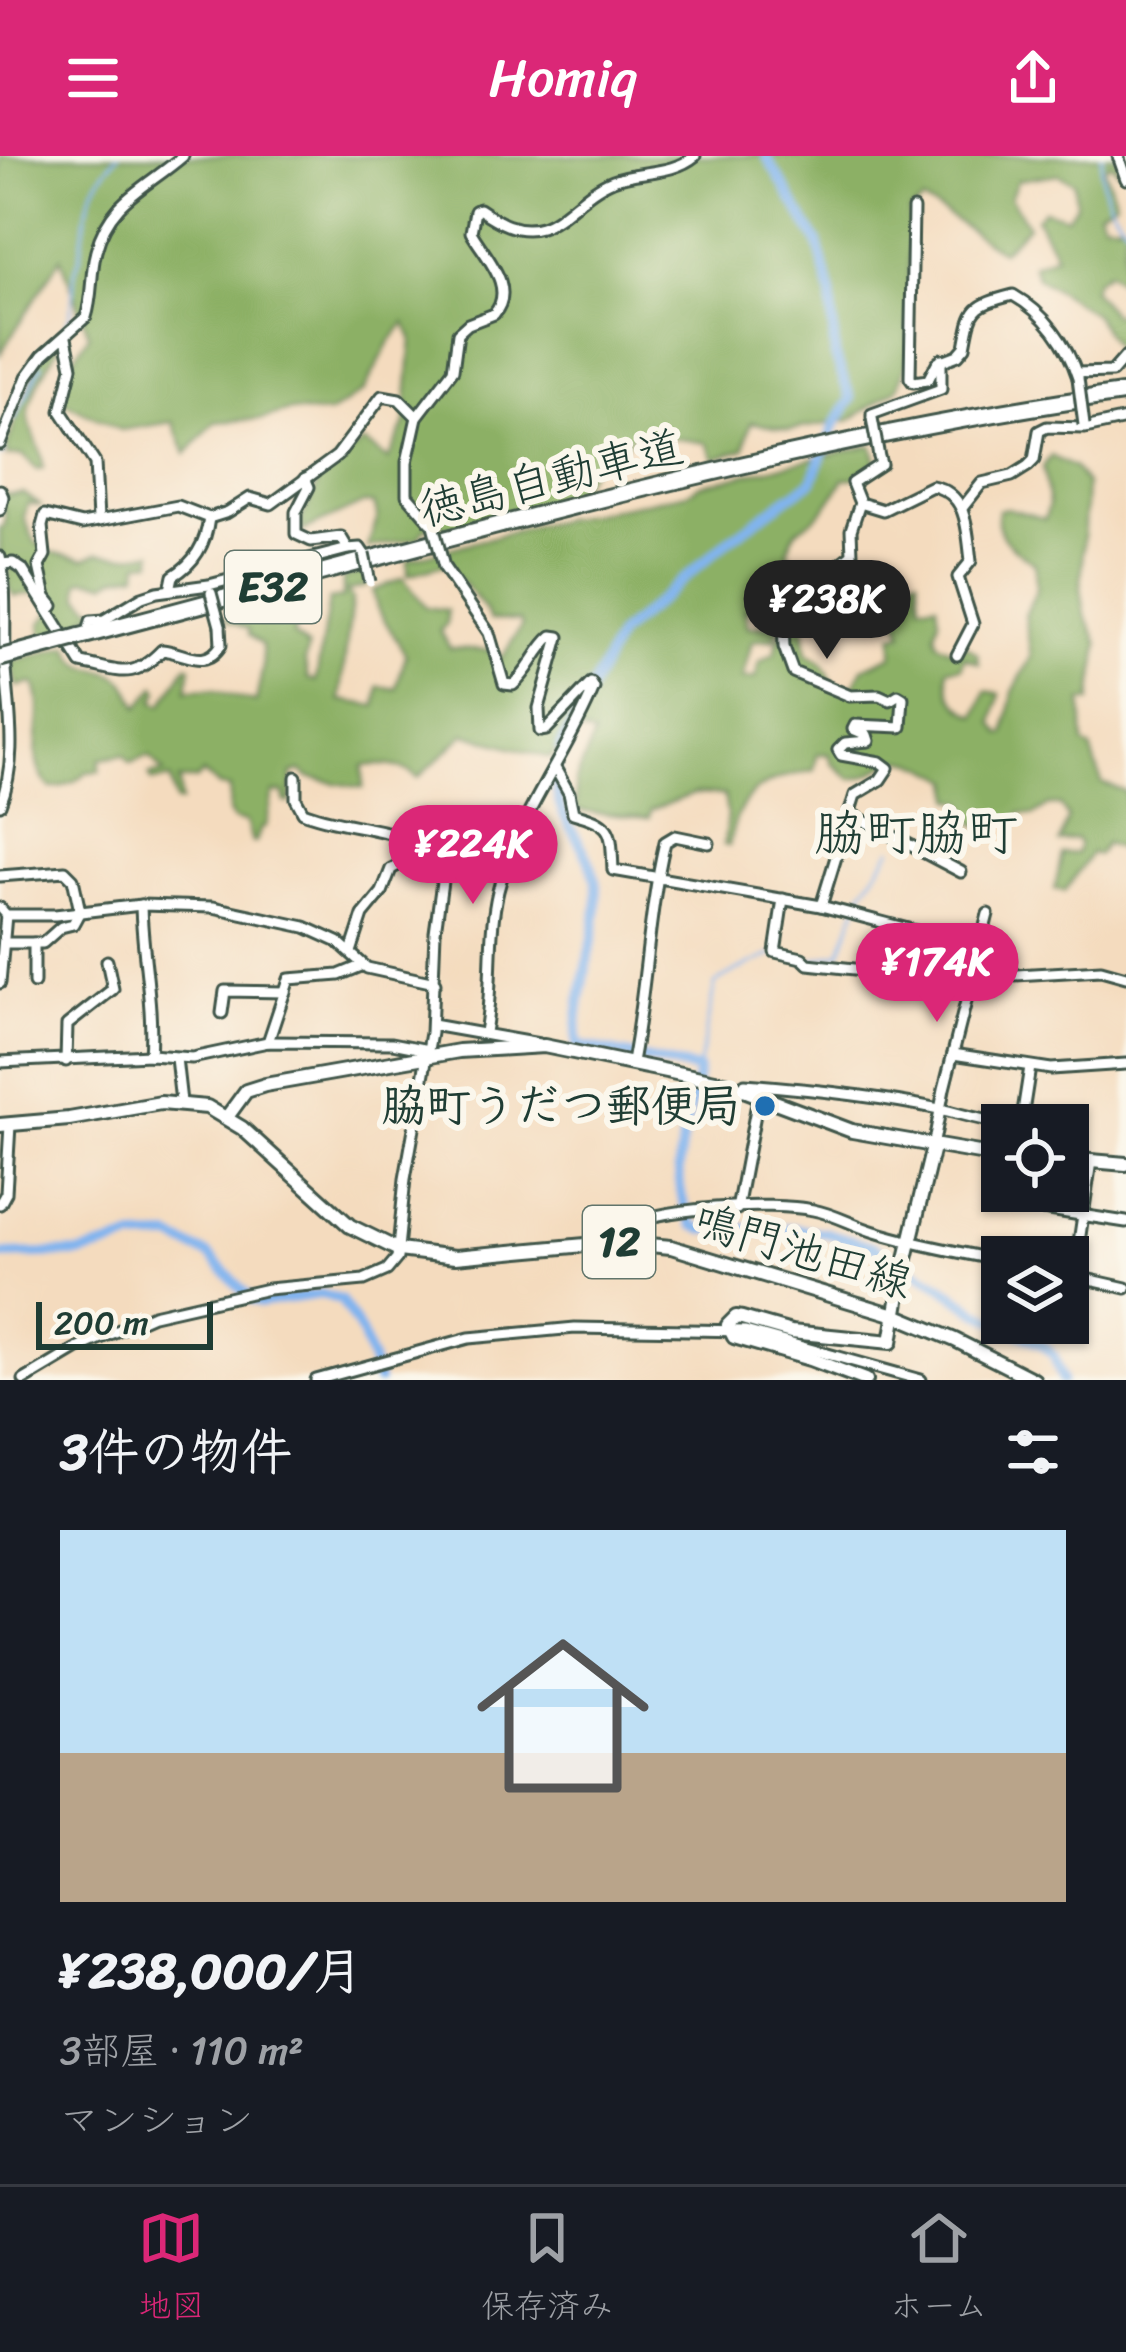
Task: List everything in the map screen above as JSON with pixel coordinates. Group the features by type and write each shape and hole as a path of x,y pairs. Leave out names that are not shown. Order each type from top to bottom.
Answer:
{"highway":[{"name":"徳島自動車道","path":"0,658 796,453 1036,405 1126,393"}],"main road":[{"path":"227,1117 246,1091 254,1088 428,1053 544,1046 745,1088 832,1125 981,1154"},
{"name":"鳴門池田線","path":"5,1125 182,1102 207,1107 227,1117 350,1226 398,1250 455,1257 618,1242 671,1247 895,1315 1034,1380"},
{"path":"866,1380 734,1337 727,1329 736,1317 791,1332 885,1343 893,1339 904,1267 933,1147"},
{"path":"1091,1161 1126,1164"}],"street":[{"path":"0,444 27,377 47,351 86,317 95,251 123,199 153,182 183,156"},
{"path":"485,1031 493,993 498,890 534,802 595,688 591,683 540,731 538,707 559,638 552,636 523,677 513,686 504,684 489,633 444,567 433,525 407,494 407,462 417,417 453,370 458,333 501,306 502,283 471,232 475,211 517,229 542,227 588,191 618,178 678,166 695,156"},
{"path":"1118,156 1126,179"},
{"path":"913,209 913,382 928,380 941,359 958,355 965,347 966,324 981,307 1013,295 1041,314 1078,375 1084,427"},
{"path":"66,338 72,367 62,411 95,463 98,519"},
{"path":"1078,375 1112,372 1126,356"},
{"path":"820,906 854,795 880,780 888,769 880,762 842,754 841,745 869,741 853,729 855,725 901,727 903,698 850,696 793,673 782,632 801,589 852,554 850,530 860,503 852,483 881,464 872,414 941,389 941,359"},
{"path":"49,610 53,606 46,597 39,566 45,555 45,515 82,524 178,506 209,518 250,498 271,504 337,457 382,396 399,399 417,417"},
{"path":"963,507 982,484 1028,466 1034,460 1040,431 1047,427 1084,427 1126,419"},
{"path":"305,478 309,487 296,512 296,534 310,541 341,537 348,549"},
{"path":"860,503 883,510 932,486 955,495 963,507 970,561 958,577 973,618 956,655"},
{"path":"0,490 0,510"},
{"path":"170,590 173,576 198,554 209,518"},
{"path":"83,633 91,621 104,620 142,597 170,590 210,589 348,549 360,548 364,554 370,582"},
{"path":"0,805 7,788 12,726 1,561 22,568 78,660 96,659 119,673 147,665 162,650 208,658 221,645 210,589"},
{"path":"555,768 573,812 605,823 609,829 613,870 820,906 980,947"},
{"path":"24,1380 76,1349 153,1315 254,1293 377,1277 397,1258 405,1179 432,1025 435,932 445,860 434,850 367,826 335,823 303,812 296,800 296,777"},
{"path":"848,813 961,872"},
{"path":"632,1062 657,878 668,838 709,843"},
{"path":"351,952 363,915 382,892 389,872 404,862 411,842"},
{"path":"0,877 65,871 73,880 80,911 74,924 61,927 51,940 4,943"},
{"path":"783,899 775,952 808,964 898,977 1101,970 1126,976"},
{"path":"140,905 151,996 150,1054"},
{"path":"0,983 3,911 200,906 279,920 323,934 351,952 361,966"},
{"path":"933,1147 988,914"},
{"path":"34,944 34,983"},
{"path":"65,1061 67,1025 113,988 107,961"},
{"path":"268,1042 289,979 339,975 361,966 435,983"},
{"path":"222,1013 225,991 285,992"},
{"path":"432,1025 485,1031 544,1046"},
{"path":"0,1062 150,1054 207,1056 268,1042 392,1043 428,1053"},
{"path":"953,1054 1030,1067 1126,1064"},
{"path":"176,1058 182,1102"},
{"path":"745,1088 745,1084 774,1086 1021,1125 1030,1067"},
{"path":"737,1209 759,1094"},
{"path":"0,1204 6,1193 5,1125"},
{"path":"1078,1236 1091,1161"},
{"path":"618,1242 621,1229 630,1224 686,1211 813,1210 913,1243 981,1257"},
{"path":"1068,1212 1126,1222"},
{"path":"1089,1280 1126,1288"},
{"path":"316,1380 470,1338 543,1329 727,1329 921,1380"}],"green space":[{"path":"0,156 1117,156 1119,172 1110,163 1104,168 1116,201 1099,211 1103,221 1126,223 1121,283 1108,271 1092,289 1113,315 1126,313 1126,350 1114,346 1094,314 1038,278 1032,265 1056,255 1036,218 1044,210 1067,217 1076,205 1074,182 1058,174 1018,180 1010,197 1028,226 1002,251 923,202 910,212 907,362 898,388 850,420 789,430 751,422 744,449 714,459 707,443 636,432 617,454 605,447 571,500 448,531 440,523 424,529 418,538 367,548 378,517 374,504 364,503 303,531 301,520 317,487 314,479 364,442 388,460 405,424 412,338 405,323 364,391 329,414 289,411 262,419 215,422 186,454 173,422 121,430 58,399 64,372 89,335 61,258 0,354"},
{"path":"44,346 59,347 30,402 30,427 43,461 43,468 37,470 23,455 7,456 7,445"},
{"path":"872,445 877,461 854,478 844,479 823,510 794,535 787,551 803,583 797,582 792,569 767,574 762,608 745,609 748,627 780,624 774,639 752,641 742,679 756,678 759,662 775,653 791,620 804,627 807,654 821,663 834,687 854,686 863,668 893,655 893,635 903,633 896,614 908,599 913,577 918,577 921,604 937,603 938,643 954,651 966,645 977,653 979,663 964,657 962,667 948,668 953,697 976,716 986,691 1000,694 993,723 1005,734 1013,692 1031,657 1025,616 1036,590 1035,563 1003,535 998,510 1007,508 1045,519 1049,504 1043,467 1051,456 1074,468 1086,484 1081,588 1085,615 1099,644 1091,701 1082,701 1084,744 1091,749 1102,783 1126,792 1126,851 1105,843 1098,855 1091,853 1065,891 1055,889 1062,854 1077,853 1079,843 1076,839 1059,842 1068,818 1060,805 1049,805 1034,815 1020,813 1011,821 985,810 979,826 965,802 953,799 952,780 903,760 851,779 832,763 829,754 817,754 814,770 766,784 746,801 729,846 724,845 724,795 694,794 650,810 649,818 577,811 575,783 594,736 569,727 551,758 465,734 418,778 392,766 363,766 363,788 309,778 301,771 292,773 291,802 285,802 284,793 273,793 266,826 256,842 246,822 233,820 229,812 230,788 220,787 203,773 197,780 179,780 181,802 176,802 170,779 152,781 149,775 164,772 149,756 130,763 124,755 100,759 99,771 86,772 60,787 51,788 42,777 36,752 38,697 34,683 17,686 11,662 69,646 86,667 123,681 139,707 156,686 159,691 154,701 162,705 187,665 191,667 187,690 215,690 256,702 262,645 248,629 227,620 231,609 267,597 303,606 293,635 308,648 308,679 316,681 329,600 343,598 343,578 364,573 367,586 347,591 352,599 340,700 376,706 379,686 396,689 406,655 377,608 373,591 403,578 426,607 447,610 447,624 440,630 450,648 489,650 502,658 522,625 520,621 490,620 447,564 408,575 408,560"},
{"path":"0,492 23,493 42,506 28,503 24,517 35,542 50,552 84,559 98,553 153,552 152,561 139,562 138,573 107,583 79,582 80,596 97,612 74,630 43,639 41,623 57,604 49,591 14,596 9,588 8,560 0,561 5,509 0,505"}],"waterway":[{"path":"54,340 71,312 89,200 118,156"},
{"path":"560,748 619,635 730,539 812,481 834,426 851,399 835,356 831,294 818,243 766,156"},
{"path":"1102,156 1106,194 1126,226"},
{"path":"14,420 42,364"},
{"path":"2,445 2,456"},
{"path":"557,766 563,814 590,862 597,895 577,1045 698,1070 679,1166 684,1204 693,1225 704,1230 729,1226 768,1232 790,1228 872,1246 976,1311 1043,1345 1054,1356 1062,1380"},
{"path":"811,960 840,953 863,891 892,849"},
{"path":"698,1070 715,984 772,955"},
{"path":"0,1255 83,1253 133,1239 171,1238 209,1255 260,1303 321,1294 341,1300 362,1334 378,1380"}],"place":[{"name":"脇町うだつ郵便局","path":"765,1106"}],"district":[{"name":"脇町脇町","path":"916,833"}]}
